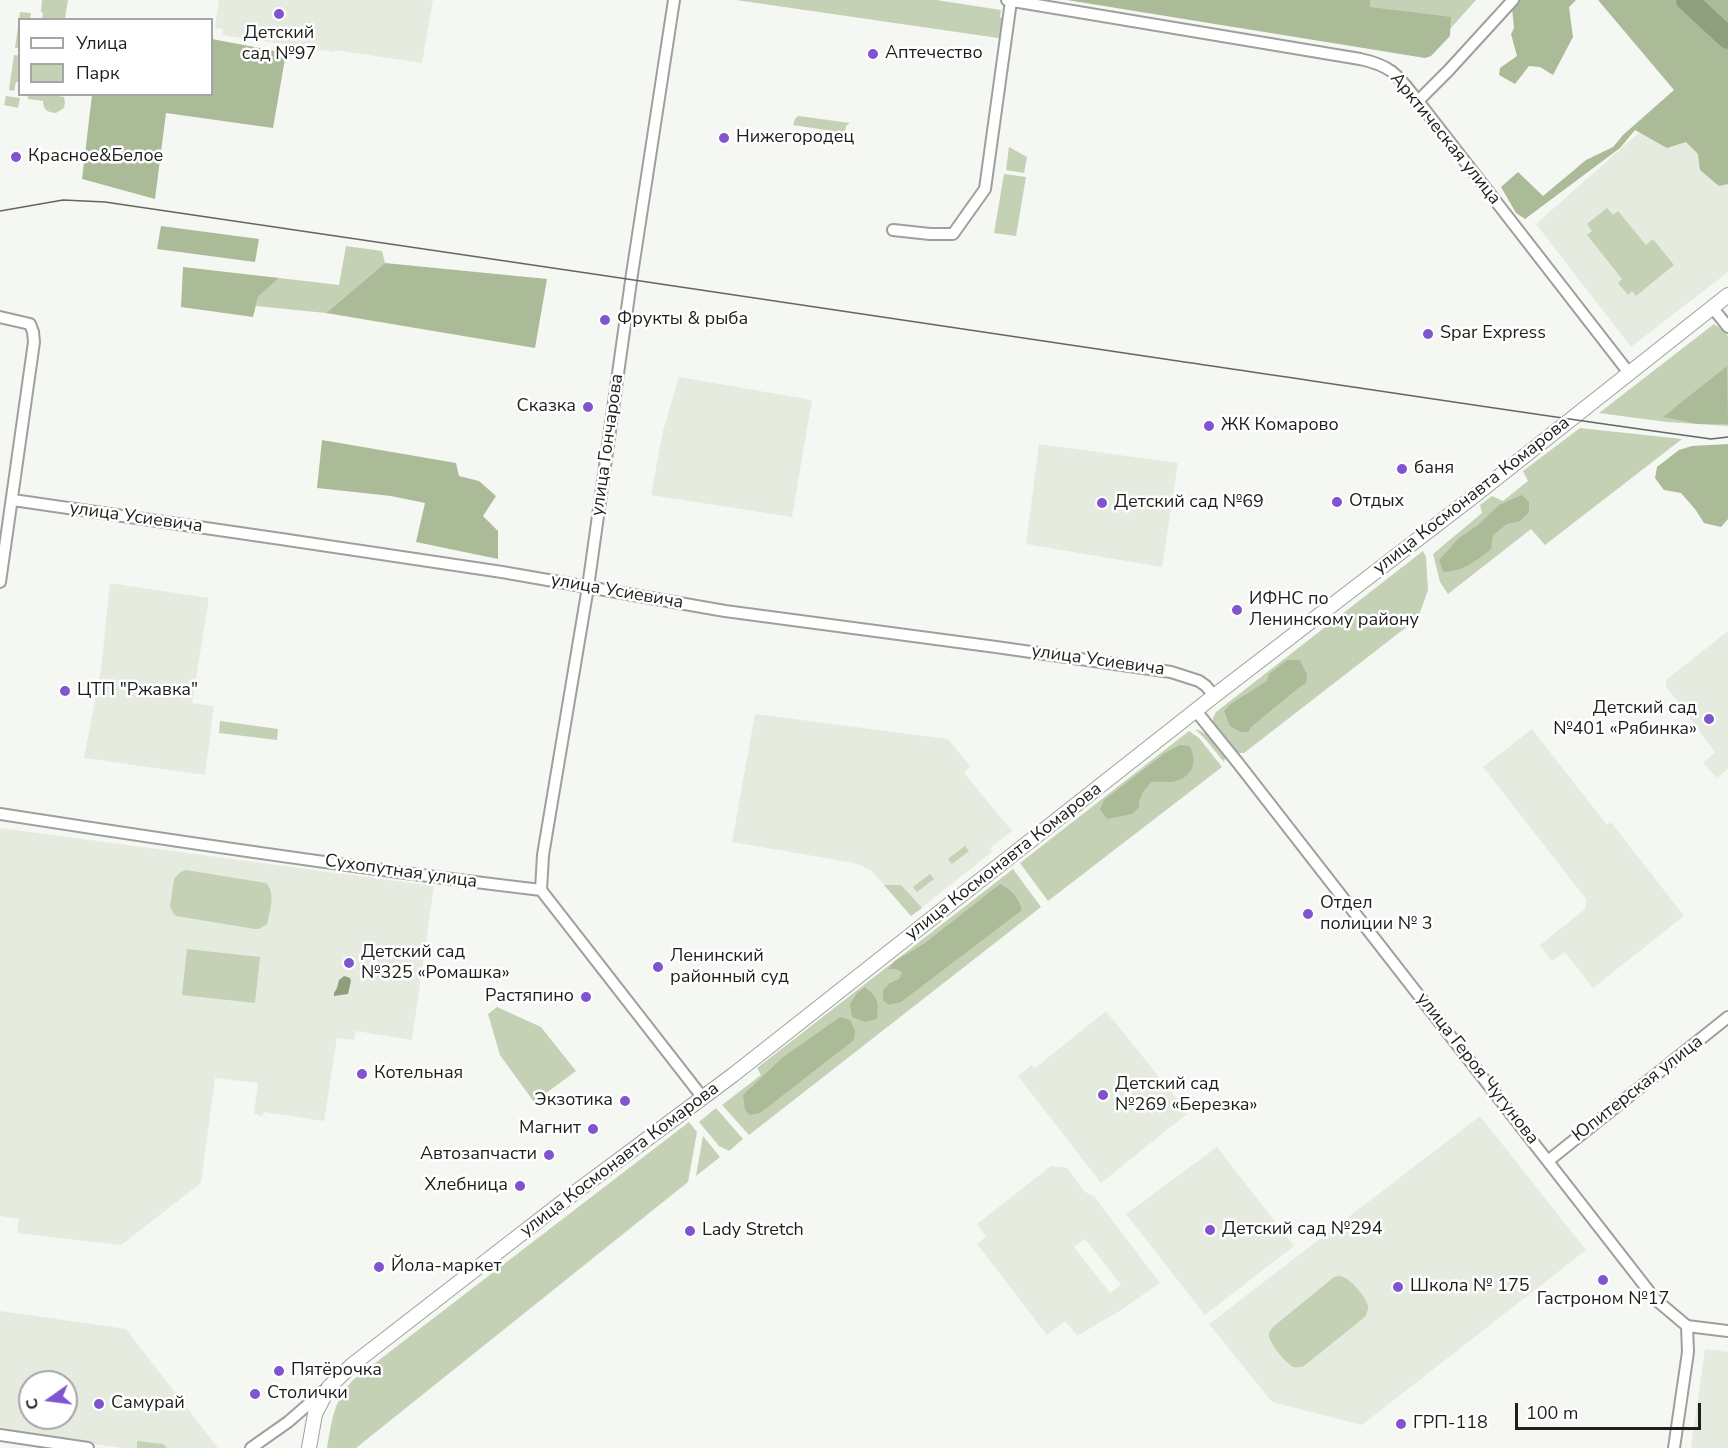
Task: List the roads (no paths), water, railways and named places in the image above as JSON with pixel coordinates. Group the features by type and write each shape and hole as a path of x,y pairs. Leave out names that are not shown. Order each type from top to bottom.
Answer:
{"street":[{"name":"улица Гончарова","path":"542,890 543,855 588,587 674,0"},
{"path":"893,230 953,234 985,189 1009,0"},
{"name":"Арктическая улица","path":"1009,0 1375,62 1388,68 1397,75 1418,101 1629,373"},
{"path":"1418,101 1513,0"},
{"name":"улица Космонавта Комарова","path":"309,1448 315,1414 329,1387 352,1365 565,1200 703,1098 1728,295"},
{"path":"1712,307 1728,327"},
{"path":"0,317 30,324 34,342 0,582"},
{"name":"улица Усиевича","path":"13,501 290,540 588,587 725,612 1171,672 1199,681 1214,696"},
{"name":"улица Героя Чугунова","path":"1196,711 1655,1299 1688,1326"},
{"name":"Сухопутная улица","path":"0,814 276,856 542,890"},
{"path":"542,890 703,1098"},
{"name":"Юпитерская улица","path":"1548,1161 1728,1017"},
{"path":"1674,1448 1688,1353 1688,1326 1728,1331"},
{"path":"251,1448 288,1422 329,1387"},
{"path":"0,1435 88,1448"}],"waterway":[{"path":"1687,0 1728,38"}],"tram line":[{"path":"0,211 63,200 105,202 1578,420 1711,439 1728,437"}],"place":[{"name":"Детский сад №97","path":"279,14"},
{"name":"Аптечество","path":"873,54"},
{"name":"Нижегородец","path":"724,138"},
{"name":"Красное&Белое","path":"16,157"},
{"name":"Фрукты & рыба","path":"605,320"},
{"name":"Spar Express","path":"1428,334"},
{"name":"Сказка","path":"588,407"},
{"name":"ЖК Комарово","path":"1209,426"},
{"name":"баня","path":"1402,469"},
{"name":"Отдых","path":"1337,502"},
{"name":"Детский сад №69","path":"1102,503"},
{"name":"ИФНС по Ленинскому району","path":"1237,610"},
{"name":"ЦТП \"Ржавка\"","path":"65,691"},
{"name":"Детский сад №401 «Рябинка»","path":"1709,719"},
{"name":"Отдел полиции № 3","path":"1308,914"},
{"name":"Детский сад №325 «Ромашка»","path":"349,963"},
{"name":"Ленинский районный суд","path":"658,967"},
{"name":"Растяпино","path":"586,997"},
{"name":"Котельная","path":"362,1074"},
{"name":"Детский сад №269 «Березка»","path":"1103,1095"},
{"name":"Экзотика","path":"625,1101"},
{"name":"Магнит","path":"593,1129"},
{"name":"Автозапчасти","path":"549,1155"},
{"name":"Хлебница","path":"520,1186"},
{"name":"Детский сад №294","path":"1210,1230"},
{"name":"Lady Stretch","path":"690,1231"},
{"name":"Йола-маркет","path":"379,1267"},
{"name":"Гастроном №17","path":"1603,1280"},
{"name":"Школа № 175","path":"1398,1287"},
{"name":"Пятёрочка","path":"279,1371"},
{"name":"Столички","path":"255,1394"},
{"name":"Самурай","path":"99,1404"},
{"name":"ГРП-118","path":"1401,1424"}]}
